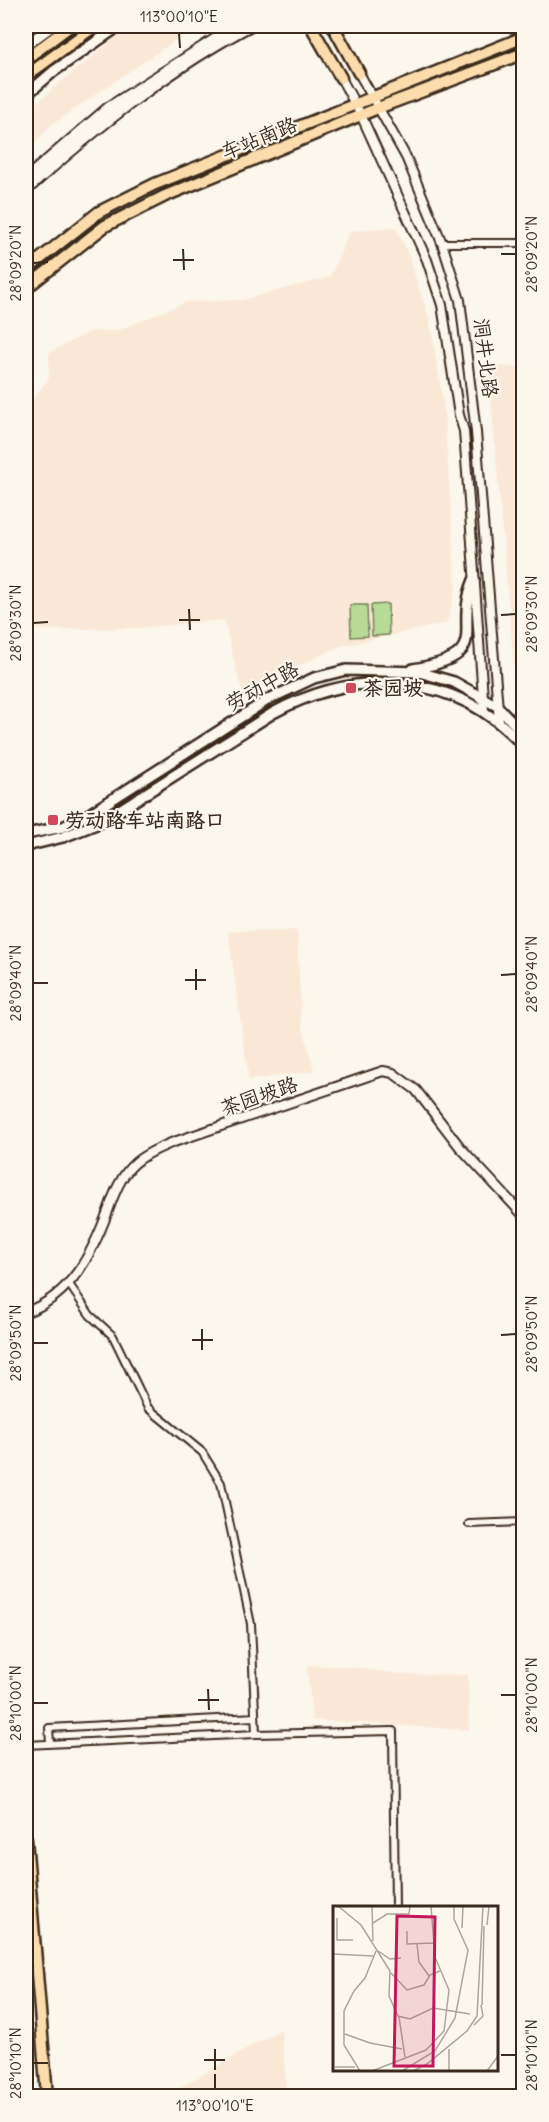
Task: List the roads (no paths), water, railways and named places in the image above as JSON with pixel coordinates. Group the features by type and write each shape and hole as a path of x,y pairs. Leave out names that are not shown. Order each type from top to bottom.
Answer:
{"main road":[{"path":"26,45 52,26"},
{"path":"26,59 70,26"},
{"path":"26,76 95,26"},
{"path":"26,95 54,71 119,26"},
{"name":"洞井北路","path":"311,26 341,78"},
{"name":"洞井北路","path":"333,26 359,73"},
{"name":"车站南路","path":"26,270 99,212 155,184 354,102 524,37"},
{"name":"车站南路","path":"26,288 105,226 165,196 378,108 524,52"},
{"path":"403,671 448,661 463,648 468,633 468,594 474,580"},
{"name":"劳动中路","path":"26,834 63,827 91,813 288,688 346,670 403,671 437,677 483,696 497,706 524,734"},
{"name":"劳动中路","path":"26,846 63,837 99,823 273,713 321,692 361,684 400,683 438,690 471,702 499,722 524,747"},
{"path":"26,1839 46,2097"},
{"path":"26,1928 39,2097"}],"street":[{"name":"洞井北路","path":"359,73 406,157 442,243 460,300 472,394 499,722"},
{"name":"洞井北路","path":"341,78 361,116 427,260 442,305 459,415 464,431 484,711"},
{"path":"442,243 524,243"},
{"name":"茶园坡路","path":"26,1312 42,1306 69,1284 87,1256 124,1175 148,1153 171,1143 383,1071 393,1073 416,1090 460,1147 524,1216"},
{"path":"69,1284 90,1315 112,1336 148,1408 202,1452 221,1483 251,1624 256,1734"},
{"path":"469,1524 524,1522"},
{"path":"50,1743 49,1728 255,1717"},
{"path":"26,1745 256,1734 393,1731 395,1906"}],"railway":[{"path":"26,171 105,103 225,26"},
{"path":"26,198 138,104 199,62 262,26"}],"place":[{"name":"茶园坡","path":"351,688"},
{"name":"劳动路车站南路口","path":"53,820"}]}
